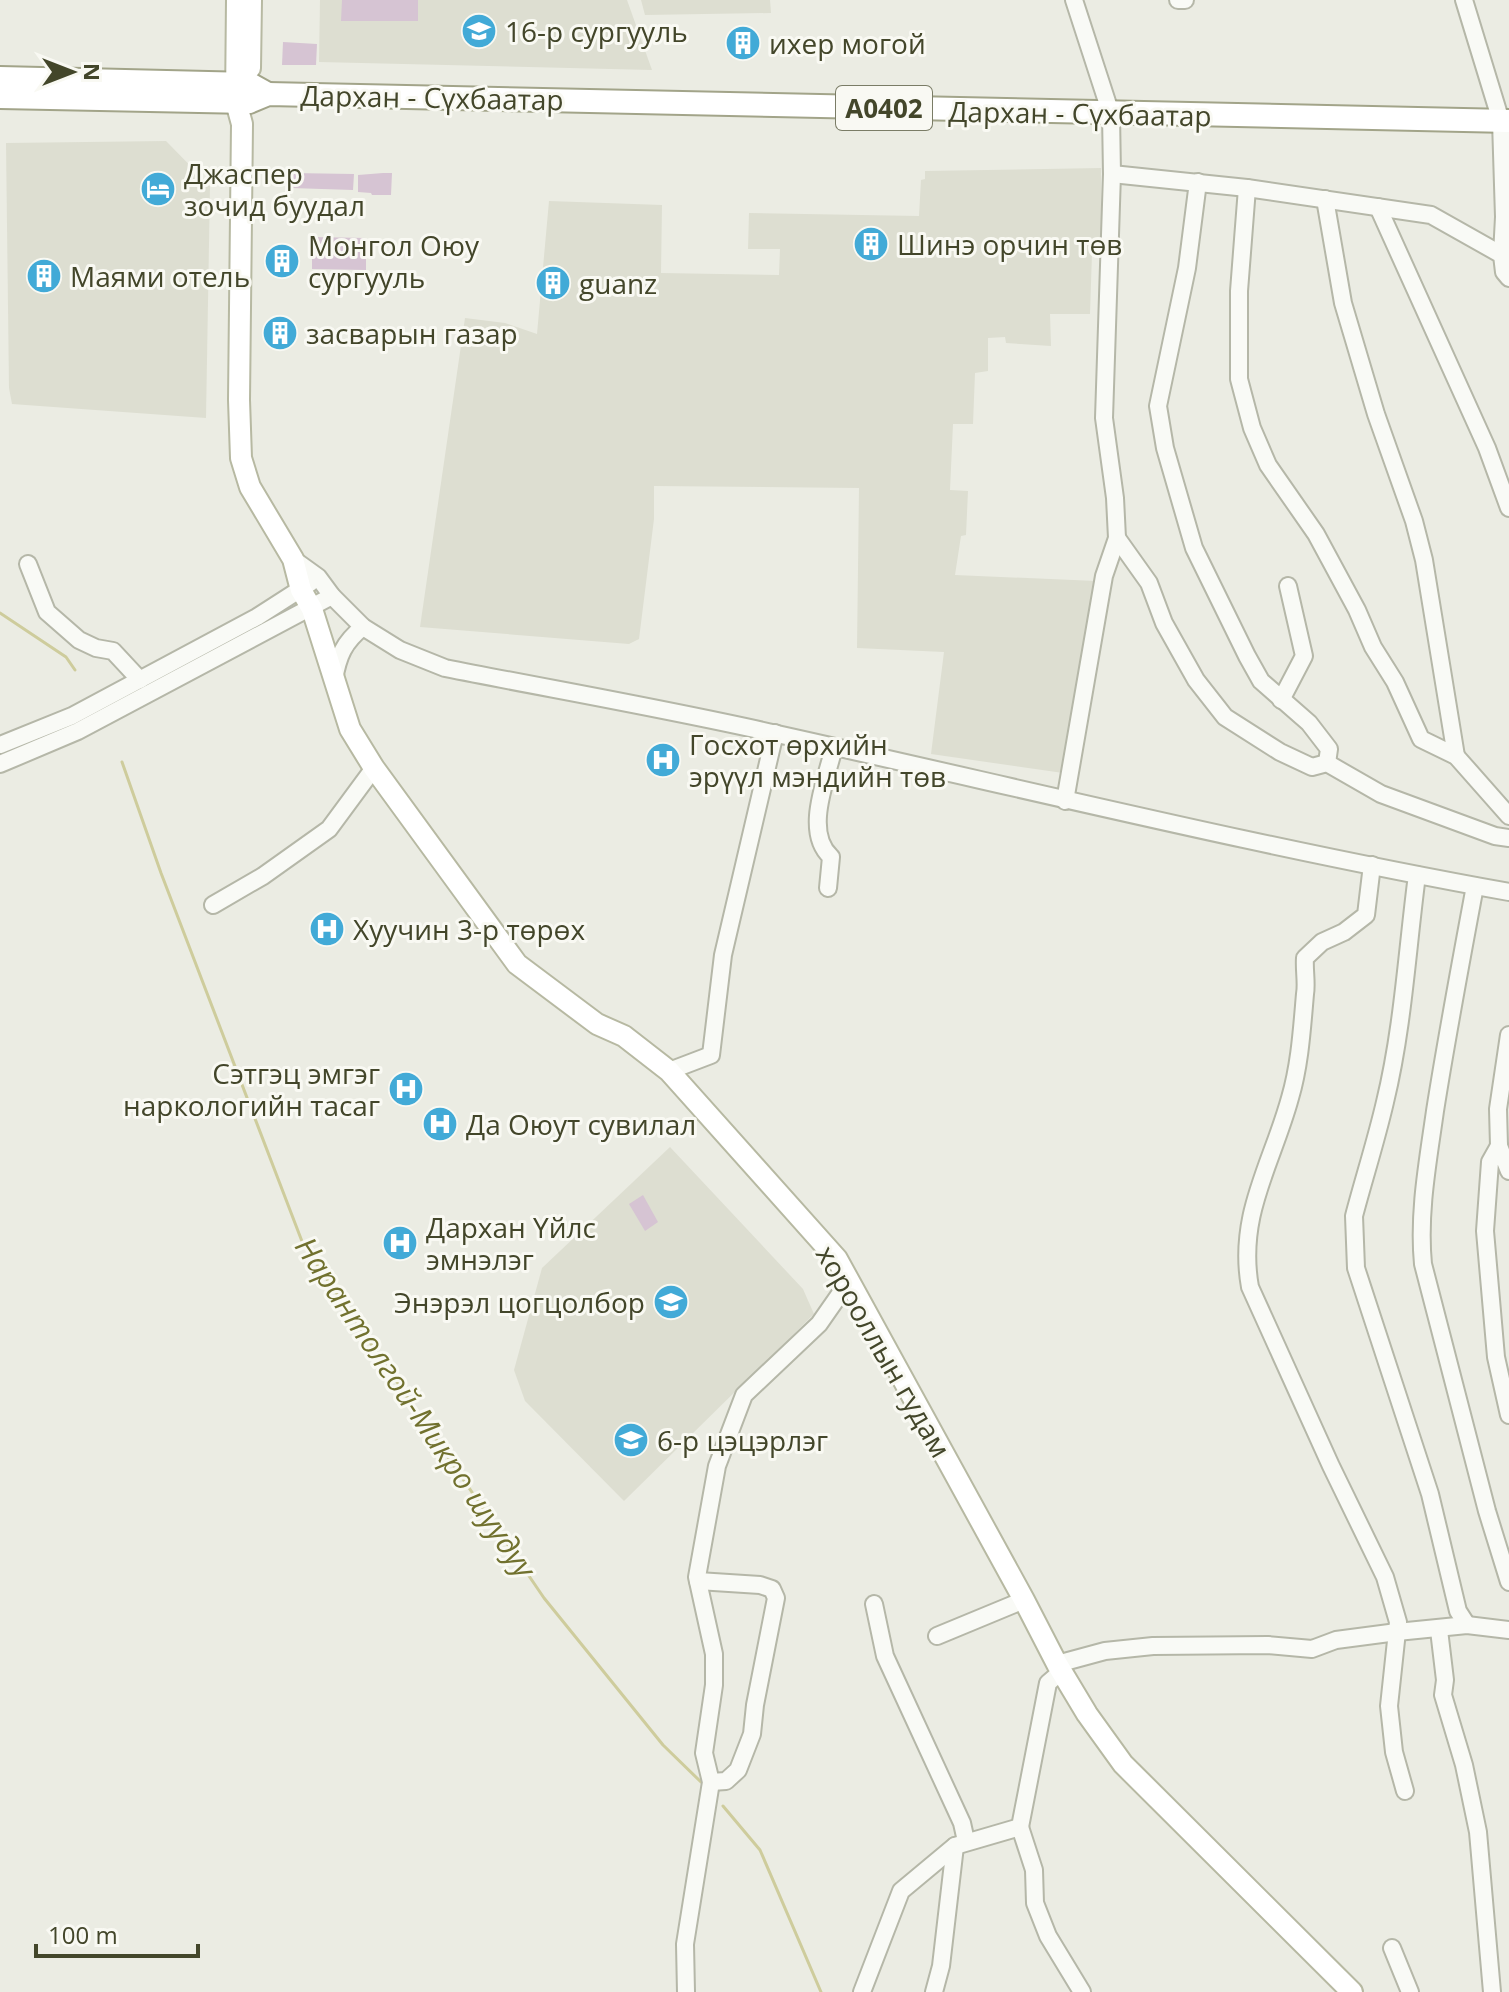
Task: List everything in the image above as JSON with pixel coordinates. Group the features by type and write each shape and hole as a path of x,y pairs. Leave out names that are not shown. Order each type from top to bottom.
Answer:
{"highway":[{"path":"0,78 248,93"},
{"path":"0,97 248,93"},
{"name":"Дархан - Сүхбаатар","path":"248,93 1505,121"}],"main road":[{"path":"237,0 248,93"},
{"path":"248,93 251,0"},
{"name":"хорооллын гудам","path":"248,93 242,124 241,458 250,487 310,584 312,609 350,729 374,768 517,964 597,1024 624,1036 669,1071 837,1259 1087,1714 1123,1764 1352,1992"}],"street":[{"path":"1065,801 1104,576 1117,538 1104,418 1111,114 1074,0"},
{"path":"1178,0 1185,0"},
{"path":"1464,0 1505,121 1502,255 1504,272 1509,278"},
{"path":"1112,174 1247,188 1431,215 1502,255"},
{"path":"1198,182 1187,268 1158,406 1165,448 1194,548 1247,656 1261,681 1309,723 1329,749 1327,763"},
{"path":"1247,188 1239,291 1239,379 1252,428 1268,465 1316,534 1373,647 1395,682 1421,739 1456,756 1509,816"},
{"path":"1325,199 1343,303 1424,560 1456,756"},
{"path":"1378,207 1487,448 1509,508"},
{"path":"1117,538 1149,583 1164,623 1196,680 1225,717 1280,752 1312,767 1327,763 1381,794 1495,836 1509,838"},
{"path":"28,564 47,612 79,640 113,651 140,680"},
{"path":"0,745 72,716 310,584 332,596 363,627 400,650 445,668 775,733 1065,801 1509,892"},
{"path":"1281,700 1304,656 1288,586"},
{"path":"0,764 78,731 332,596"},
{"path":"333,681 341,650 350,637 363,627"},
{"path":"669,1071 711,1055 723,955 775,733"},
{"path":"828,888 831,857 820,844 817,832 834,747"},
{"path":"213,905 263,876 329,829 374,768"},
{"path":"1372,865 1366,915 1344,932 1322,942 1305,958 1303,979 1306,992 1298,1059 1290,1098 1252,1208 1245,1261 1250,1287 1385,1577 1398,1622 1389,1706 1394,1752 1405,1791"},
{"path":"1417,875 1406,977 1386,1101 1354,1216 1353,1236 1356,1268 1430,1494 1458,1611 1467,1625"},
{"path":"1475,886 1444,1053 1425,1180 1421,1244 1423,1264 1487,1511 1509,1582"},
{"path":"1509,1035 1498,1109 1499,1146 1509,1171"},
{"path":"1499,1146 1490,1162 1485,1231 1496,1357 1509,1415"},
{"path":"686,1992 685,1944 711,1782 704,1753 714,1685 714,1654 698,1581 717,1466 744,1395 819,1324 849,1281"},
{"path":"698,1581 760,1585 772,1589 776,1598 752,1734 738,1770 726,1781 711,1782"},
{"path":"937,1636 1024,1600"},
{"path":"874,1604 885,1656 962,1823 941,1966 934,1992"},
{"path":"1082,1992 1048,1936 1035,1903 1034,1870 1020,1827 1048,1683 1060,1668 1105,1651 1153,1646 1268,1645 1312,1649 1336,1640 1467,1625 1509,1631"},
{"path":"1439,1630 1445,1680 1443,1695 1464,1765 1478,1832 1492,1992"},
{"path":"862,1992 901,1891 961,1844 1020,1827"},
{"path":"1392,1948 1410,1992"}],"shaded area":[{"name":"16-р сургууль","path":"320,0 627,0 652,70 319,62"},
{"path":"342,0 418,0 418,21 341,21"},
{"path":"641,0 770,0 771,13 645,15"},
{"path":"283,42 317,44 316,65 282,65"},
{"path":"166,141 210,186 206,418 12,404 9,388 6,143"},
{"path":"1101,168 1101,253 1092,253 1090,314 1050,314 1051,346 1006,343 1005,337 988,338 988,371 975,373 973,424 953,424 950,490 968,491 966,535 961,536 955,575 1096,581 1063,773 931,754 944,652 857,648 859,488 654,486 654,519 639,639 629,644 420,627 465,318 505,323 537,334 549,201 662,205 661,273 779,275 780,249 748,249 749,213 919,216 921,180 925,179 925,171"},
{"path":"291,173 354,174 353,190 291,188"},
{"path":"392,173 391,195 358,192 358,175"},
{"path":"312,237 366,238 366,270 312,269"},
{"name":"Энэрэл цогцолбор","path":"670,1147 803,1289 814,1314 624,1501 525,1401 514,1370 542,1268"},
{"path":"643,1195 658,1222 645,1231 629,1204"}],"waterway":[{"name":"Нарантолгой-Микро шуудуу","path":"0,613 66,657 75,670"},
{"name":"Нарантолгой-Микро шуудуу","path":"122,762 161,873 303,1244 544,1598 663,1745 701,1782"},
{"name":"Нарантолгой-Микро шуудуу","path":"723,1806 760,1850 821,1992"}],"place":[{"name":"16-р сургууль","path":"479,31"},
{"name":"ихер могой","path":"743,43"},
{"name":"Джаспер зочид буудал","path":"158,189"},
{"name":"Шинэ орчин төв","path":"871,244"},
{"name":"Монгол Оюу сургууль","path":"282,261"},
{"name":"Маями отель","path":"44,276"},
{"name":"guanz","path":"553,283"},
{"name":"засварын газар","path":"280,333"},
{"name":"Госхот өрхийн эрүүл мэндийн төв","path":"663,760"},
{"name":"Хуучин 3-р төрөх","path":"327,929"},
{"name":"Сэтгэц эмгэг наркологийн тасаг","path":"406,1089"},
{"name":"Да Оюут сувилал","path":"440,1124"},
{"name":"Дархан Үйлс эмнэлэг","path":"400,1243"},
{"name":"Энэрэл цогцолбор","path":"671,1302"},
{"name":"6-р цэцэрлэг","path":"631,1440"}]}
